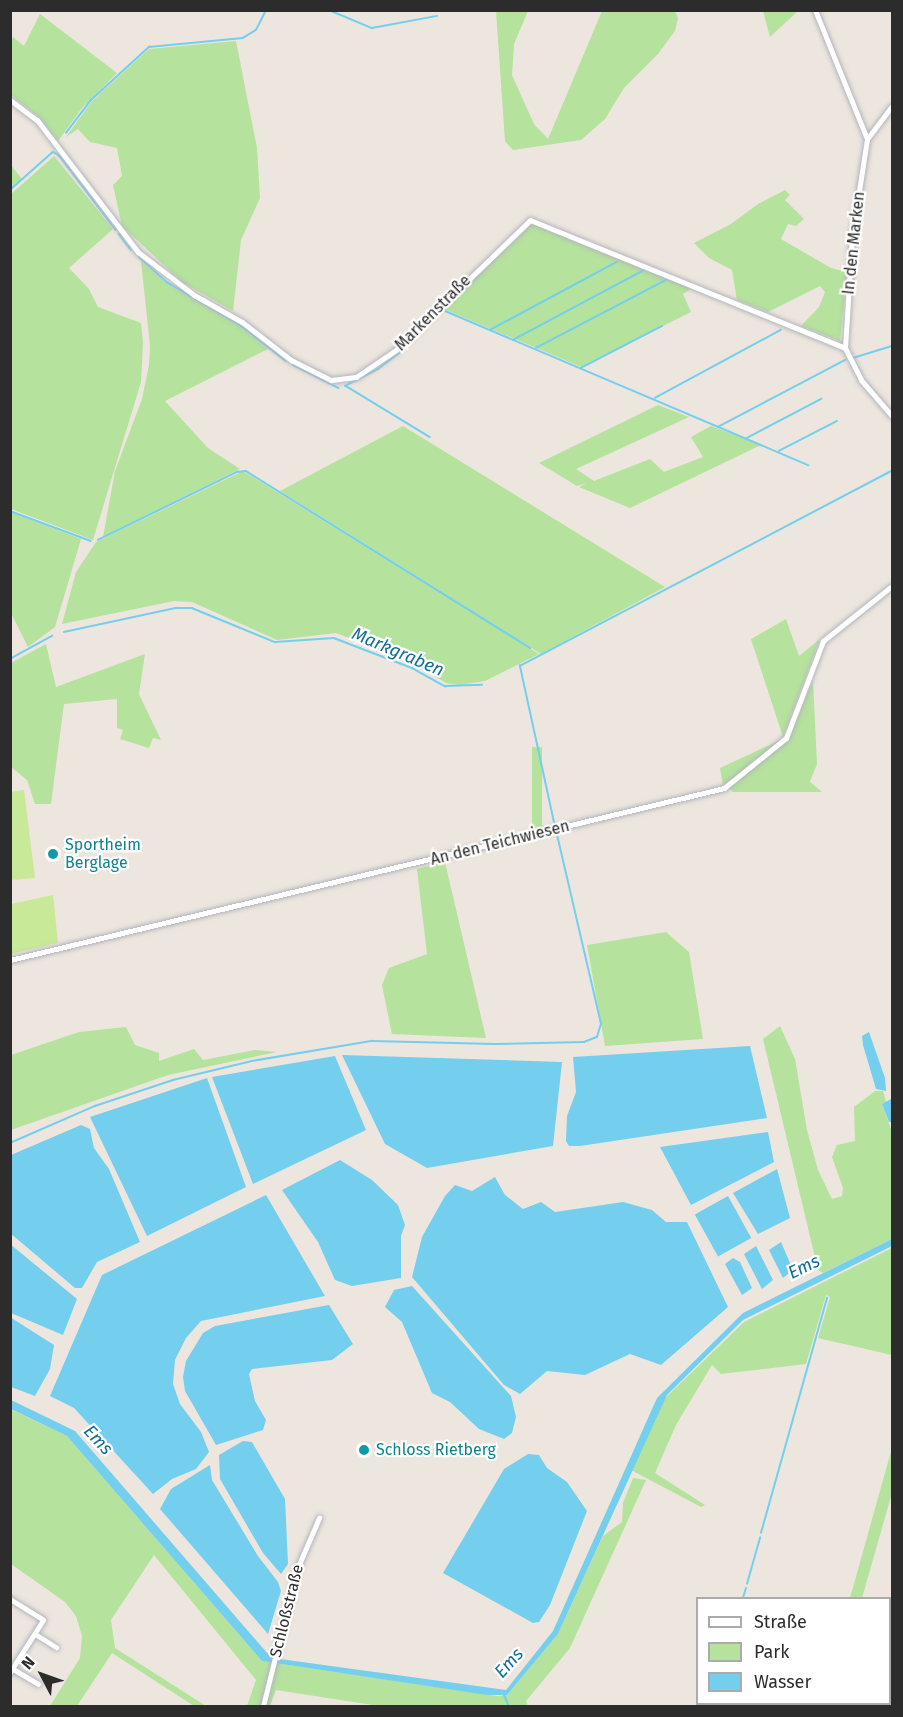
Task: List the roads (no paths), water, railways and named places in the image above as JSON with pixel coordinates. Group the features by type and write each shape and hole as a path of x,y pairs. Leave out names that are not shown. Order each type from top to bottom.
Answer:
{"street":[{"path":"815,10 867,139"},
{"name":"Markenstraße","path":"10,100 37,120 138,252 194,295 242,321 291,360 331,380 356,377 389,355 530,220 844,348"},
{"name":"In den Marken","path":"844,348 852,236 867,139 892,106"},
{"path":"844,348 861,380 892,416"},
{"name":"An den Teichwiesen","path":"10,960 724,788 746,774 786,738 823,641 892,586"},
{"name":"Schloßstraße","path":"263,1707 297,1569 319,1518"},
{"path":"10,1599 43,1620 12,1671 38,1684"},
{"path":"35,1634 56,1647"}],"water":[{"path":"869,1032 885,1078 886,1091 876,1089 863,1045 862,1036"},
{"path":"750,1046 767,1118 580,1146 569,1146 566,1141 567,1116 576,1092 573,1057"},
{"path":"342,1055 562,1062 553,1146 427,1168 385,1144"},
{"path":"335,1056 366,1130 253,1184 212,1077"},
{"path":"207,1078 246,1187 147,1236 90,1117"},
{"path":"891,1099 892,1122 889,1122 882,1104"},
{"path":"81,1125 90,1129 94,1148 109,1169 140,1242 97,1262 82,1288 75,1288 10,1233 11,1155"},
{"path":"768,1132 774,1162 691,1205 660,1147"},
{"path":"340,1160 372,1180 398,1205 405,1225 401,1236 401,1278 352,1286 335,1280 318,1242 282,1190"},
{"path":"777,1169 790,1218 758,1234 733,1193"},
{"path":"495,1177 505,1195 523,1209 541,1202 555,1212 623,1202 652,1210 666,1222 687,1222 728,1307 661,1365 630,1354 585,1375 547,1371 520,1394 504,1385 412,1277 422,1237 445,1196 455,1185 472,1191"},
{"path":"266,1195 325,1296 201,1321 186,1338 175,1360 173,1384 180,1404 201,1432 209,1452 196,1469 172,1479 153,1494 74,1408 50,1396 102,1275"},
{"path":"728,1196 751,1238 718,1256 695,1214"},
{"path":"892,1239 892,1246 743,1320 667,1395 558,1634 507,1695 487,1695 262,1661 67,1436 11,1409 11,1400 75,1431 268,1654 280,1659 506,1690 553,1631 657,1398 743,1313"},
{"path":"781,1242 793,1270 783,1278 769,1250"},
{"path":"10,1244 77,1299 63,1335 11,1313"},
{"path":"756,1246 773,1280 762,1289 744,1254"},
{"path":"733,1258 740,1262 752,1288 742,1295 725,1264"},
{"path":"412,1286 511,1396 516,1417 512,1433 504,1439 479,1429 450,1402 432,1393 402,1322 385,1307 394,1290"},
{"path":"329,1305 353,1344 332,1360 252,1369 249,1374 255,1401 266,1420 263,1430 216,1445 185,1391 183,1377 186,1361 203,1333 215,1326"},
{"path":"10,1317 54,1345 50,1369 35,1396 11,1387"},
{"path":"243,1441 252,1442 285,1499 288,1564 281,1574 263,1553 220,1479 219,1455"},
{"path":"528,1454 539,1455 547,1468 567,1482 587,1511 550,1605 539,1622 533,1623 443,1573 504,1469"},
{"path":"210,1465 212,1480 258,1556 278,1582 281,1591 268,1634 160,1509 171,1489"}],"waterway":[{"path":"66,133 91,100 149,47 243,38 256,30 266,10"},
{"path":"329,10 372,28 437,16"},
{"path":"10,190 53,152 59,155 116,230"},
{"path":"119,234 131,250"},
{"path":"139,257 168,283 240,325 286,361"},
{"path":"490,330 617,262"},
{"path":"513,340 644,270"},
{"path":"345,386 378,369 399,353 479,274"},
{"path":"536,348 666,280"},
{"path":"443,310 809,465"},
{"path":"581,368 662,326"},
{"path":"655,398 781,330"},
{"path":"853,358 892,346"},
{"path":"718,427 845,360"},
{"path":"293,365 339,388"},
{"path":"346,386 430,437"},
{"path":"747,438 821,399"},
{"path":"779,451 837,421"},
{"path":"98,540 237,472 246,471 530,648"},
{"name":"Markgraben","path":"555,827 520,666 892,471"},
{"path":"10,511 91,541"},
{"name":"Markgraben","path":"64,632 176,608 192,608 275,642 334,638 412,668 445,686 482,685"},
{"name":"Markgraben","path":"10,659 52,636"},
{"path":"10,1143 95,1106 173,1080 252,1061 372,1041 494,1044 584,1042 597,1037 601,1024 556,831"},
{"path":"761,1533 827,1298"},
{"path":"747,1584 760,1538"},
{"path":"743,1597 746,1588"},
{"path":"504,1694 509,1706"}],"place":[{"name":"Sportheim Berglage","path":"53,854"},
{"name":"Schloss Rietberg","path":"364,1450"}],"water label":[{"name":"Ems","path":"804,1267"},
{"name":"Ems","path":"98,1440"},
{"name":"Ems","path":"509,1663"}]}
